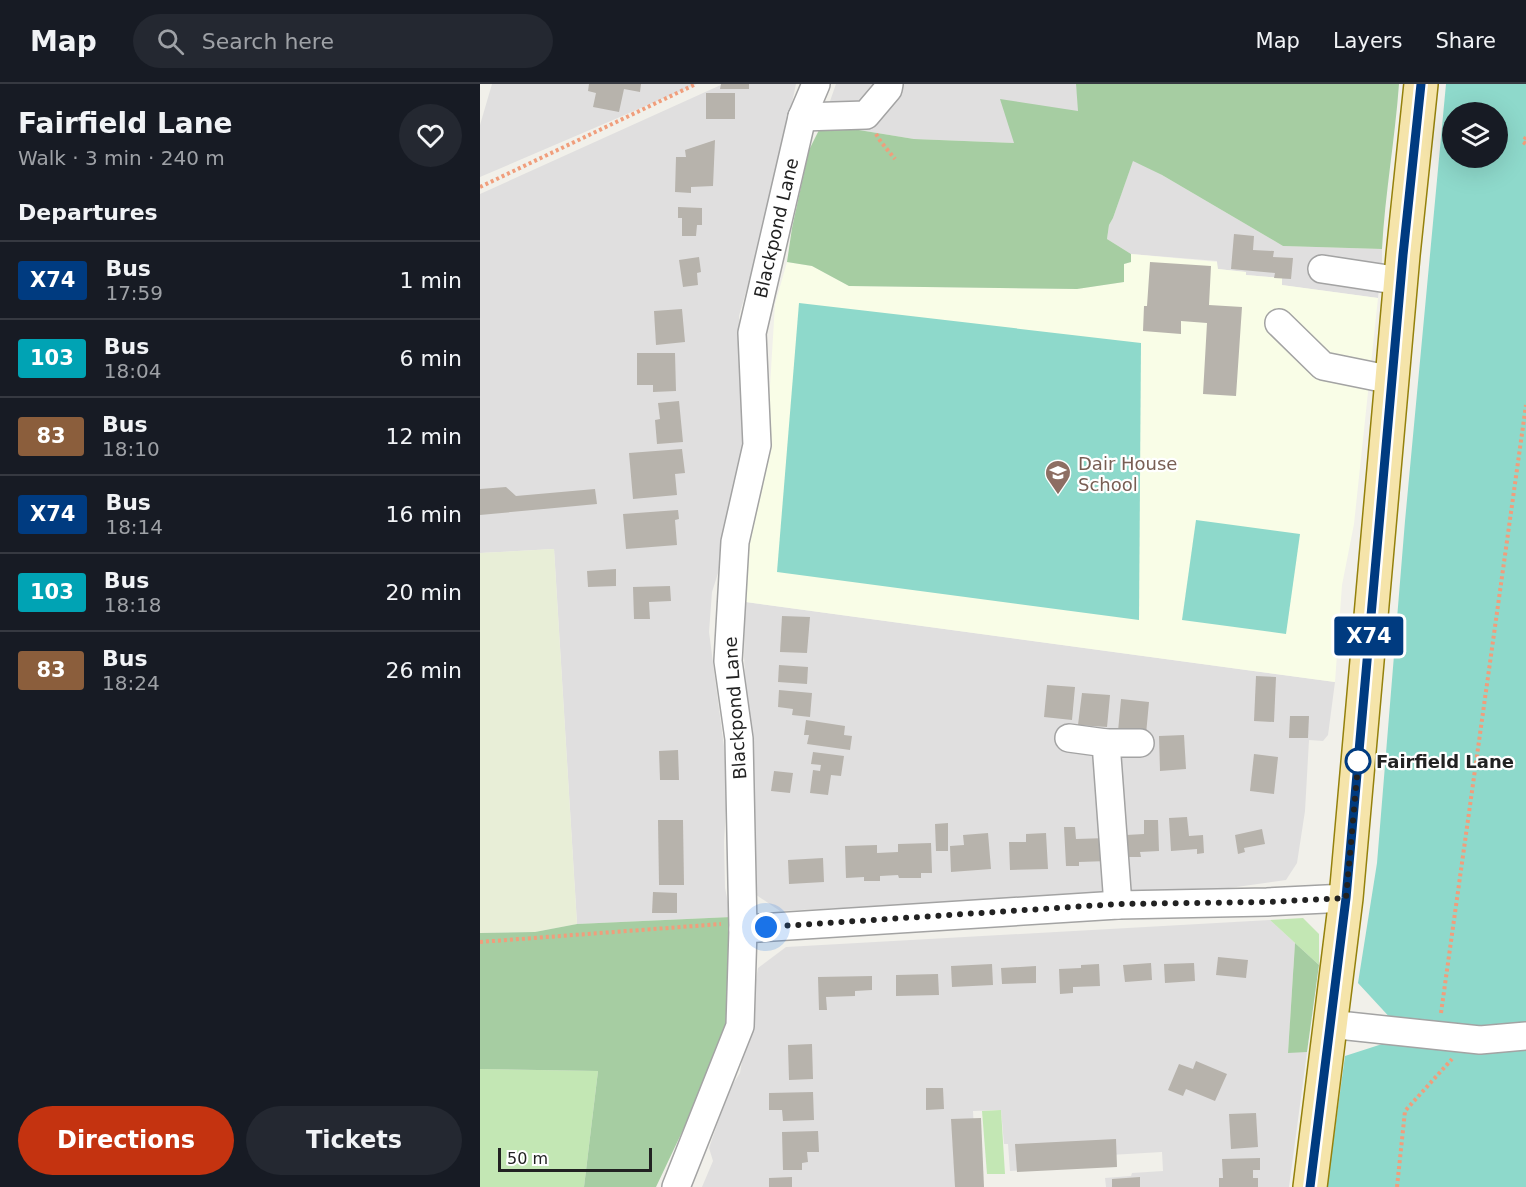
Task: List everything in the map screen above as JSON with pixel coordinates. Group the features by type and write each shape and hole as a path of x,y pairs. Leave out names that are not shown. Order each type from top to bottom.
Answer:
{"main road":[{"path":"1310,1187 1346,898 1401,281 1421,84"}],"street":[{"name":"Blackpond Lane","path":"676,1187 740,1026 743,926 739,739 728,660 735,542 757,445 752,333 802,117 816,84"},
{"path":"802,117 866,115 888,89 889,84"},
{"path":"1322,269 1401,281"},
{"path":"1279,323 1323,366 1392,380"},
{"path":"1069,738 1106,743 1140,743"},
{"path":"1106,743 1118,904"},
{"path":"743,926 1118,904 1267,902 1346,898"},
{"path":"1329,1024 1480,1040 1526,1036"}],"path":[{"path":"480,187 696,84"},
{"path":"866,115 880,142 895,159"},
{"path":"1526,137 1523,142 1526,144"},
{"path":"1397,1187 1405,1111 1452,1061 1445,1036 1526,405"},
{"path":"480,942 743,926"}],"shaded area":[{"path":"492,84 697,84 480,177 480,125"},
{"path":"723,84 796,84 768,215 739,316 747,431 720,567 712,592 709,632 728,777 724,842 725,888 731,917 577,924 554,549 480,553 480,194"},
{"path":"836,84 1076,84 1079,111 1014,143 914,139 822,124"},
{"path":"1446,84 1526,84 1526,1187 1327,1187 1345,1056 1407,1036 1358,983 1377,863 1405,521 1442,127 1442,168 1508,168 1508,102 1444,102"},
{"path":"1133,160 1283,246 1382,249 1378,298 1281,285 1281,278 1246,275 1246,272 1217,269 1217,261 1131,254 1107,239 1109,225"},
{"name":"Dair House School","path":"1131,254 1217,262 1218,269 1246,272 1246,275 1282,278 1282,285 1378,298 1354,524 1342,585 1335,682 739,601 743,571 765,468 775,304 787,262 812,266 849,286 1077,289 1124,282 1124,264 1131,262"},
{"path":"799,303 1141,343 1139,620 777,572"},
{"path":"1196,520 1300,534 1286,634 1182,620"},
{"path":"554,549 577,924 535,932 480,933 480,553"},
{"path":"745,602 1335,682 1328,735 1323,741 1309,740 1305,811 1297,863 1286,880 1215,890 780,911 746,888 750,771 744,657"},
{"path":"1270,920 1295,943 1288,1052 1307,1052 1289,1187 1106,1187 1105,1178 1163,1171 1162,1152 1110,1155 1110,1165 1010,1171 1008,1144 1004,1144 1001,1110 973,1111 977,1187 702,1187 713,1161 709,1148 729,1090 740,1073 758,968 786,947"}],"green space":[{"path":"1076,84 1399,84 1382,249 1283,246 1162,175 1133,161 1109,225 1107,239 1131,254 1131,262 1124,264 1124,282 1077,289 849,286 812,266 787,262 809,150 822,124 914,139 1014,143 1000,99 1078,111"},
{"path":"731,917 727,1037 656,1187 584,1187 598,1071 480,1069 480,933 535,932 577,924"},
{"path":"1303,918 1319,934 1319,965 1270,920"},
{"path":"1295,943 1319,965 1307,1052 1288,1053"},
{"path":"480,1069 598,1071 584,1187 480,1187"},
{"path":"1001,1110 1005,1174 987,1174 982,1111"}],"building":[{"path":"589,84 641,84 640,92 624,89 619,112 593,107 596,93 588,91"},
{"path":"721,84 749,84 749,89 720,89"},
{"path":"706,93 735,93 735,119 706,119"},
{"path":"715,140 713,186 691,187 691,193 675,192 676,157 686,157 685,150"},
{"path":"678,207 702,208 702,225 697,225 696,236 682,236 682,218 678,218"},
{"path":"1234,234 1254,236 1253,250 1274,251 1273,257 1293,258 1291,279 1274,278 1275,273 1231,269"},
{"path":"699,257 701,272 697,273 698,285 683,287 679,260"},
{"path":"1150,262 1211,266 1209,305 1242,307 1236,396 1203,394 1207,323 1181,321 1181,334 1143,331"},
{"path":"682,309 685,342 656,345 654,311"},
{"path":"637,353 675,353 676,391 653,392 653,385 637,385"},
{"path":"679,401 683,442 657,444 655,420 660,419 658,403"},
{"path":"682,449 685,473 675,474 677,495 633,499 629,453"},
{"path":"506,487 516,496 595,489 597,504 480,515 480,489"},
{"path":"678,510 679,519 675,520 677,545 626,549 623,514"},
{"path":"616,569 616,586 588,587 587,571"},
{"path":"670,586 671,601 649,602 650,619 634,619 633,587"},
{"path":"782,616 810,617 807,653 780,652"},
{"path":"779,665 808,667 807,684 778,682"},
{"path":"1256,676 1276,677 1274,722 1254,721"},
{"path":"1047,685 1075,687 1072,720 1044,717"},
{"path":"779,690 812,693 810,717 792,715 793,709 778,707"},
{"path":"1082,693 1110,695 1107,727 1078,725"},
{"path":"1121,699 1149,702 1146,734 1118,731"},
{"path":"1290,716 1309,716 1308,738 1289,738"},
{"path":"806,720 845,726 844,735 852,736 850,750 807,744 809,735 804,735"},
{"path":"1184,735 1186,769 1160,771 1159,736"},
{"path":"678,750 679,780 660,780 659,751"},
{"path":"813,752 844,756 841,776 831,775 828,795 810,793 813,770 820,771 821,765 811,764"},
{"path":"1254,754 1278,757 1274,794 1250,791"},
{"path":"774,771 793,773 790,793 771,791"},
{"path":"1187,817 1189,836 1203,835 1204,853 1197,854 1197,849 1171,851 1169,818"},
{"path":"658,820 683,820 684,885 659,885"},
{"path":"1144,820 1158,820 1159,851 1140,852 1141,857 1127,857 1126,835 1144,834"},
{"path":"948,823 948,851 936,851 935,824"},
{"path":"1064,827 1075,827 1076,839 1107,838 1108,861 1079,862 1079,866 1066,866"},
{"path":"1262,829 1265,844 1244,848 1245,852 1238,854 1235,835"},
{"path":"988,833 991,869 951,872 950,846 964,845 963,835"},
{"path":"1046,833 1048,869 1010,870 1009,842 1026,842 1026,834"},
{"path":"931,843 932,873 921,873 921,878 899,878 898,875 880,876 880,881 864,881 864,877 846,878 845,846 877,845 877,853 898,852 898,844"},
{"path":"823,858 824,882 789,884 788,860"},
{"path":"653,892 677,893 677,913 652,913"},
{"path":"1218,957 1248,960 1246,978 1216,975"},
{"path":"1151,963 1152,980 1125,982 1123,965"},
{"path":"1194,963 1195,981 1165,983 1164,964"},
{"path":"992,964 993,985 952,987 951,966"},
{"path":"1099,964 1100,986 1073,987 1073,993 1060,994 1059,969"},
{"path":"1036,966 1036,983 1002,984 1001,968"},
{"path":"938,974 939,995 896,996 896,975"},
{"path":"872,976 872,990 855,991 855,996 826,997 827,1010 819,1010 818,977"},
{"path":"812,1044 813,1079 789,1080 788,1045"},
{"path":"1196,1061 1227,1074 1215,1101 1186,1089 1183,1096 1168,1090 1179,1064 1193,1069"},
{"path":"926,1088 943,1088 944,1109 926,1110"},
{"path":"813,1092 814,1120 783,1121 782,1110 769,1110 769,1093"},
{"path":"1256,1113 1258,1147 1231,1149 1229,1114"},
{"path":"981,1118 984,1187 955,1187 951,1119"},
{"path":"818,1131 819,1152 807,1152 808,1162 802,1163 802,1170 783,1170 782,1132"},
{"path":"1116,1139 1117,1167 1017,1172 1015,1144"},
{"path":"1260,1158 1260,1170 1253,1170 1253,1178 1258,1178 1258,1187 1219,1187 1219,1178 1223,1178 1222,1159"},
{"path":"792,1177 792,1187 769,1187 769,1178"},
{"path":"1140,1177 1140,1187 1112,1187 1112,1179"}],"bus line":[{"name":"X74","path":"1310,1187 1346,898 1403,255 1421,84"}],"place":[{"name":"Dair House School","path":"1058,496"},
{"name":"Fairfield Lane","path":"1358,761"}],"route":[{"path":"766,927 1118,904 1267,902 1346,898 1359,754 1358,761"}]}
